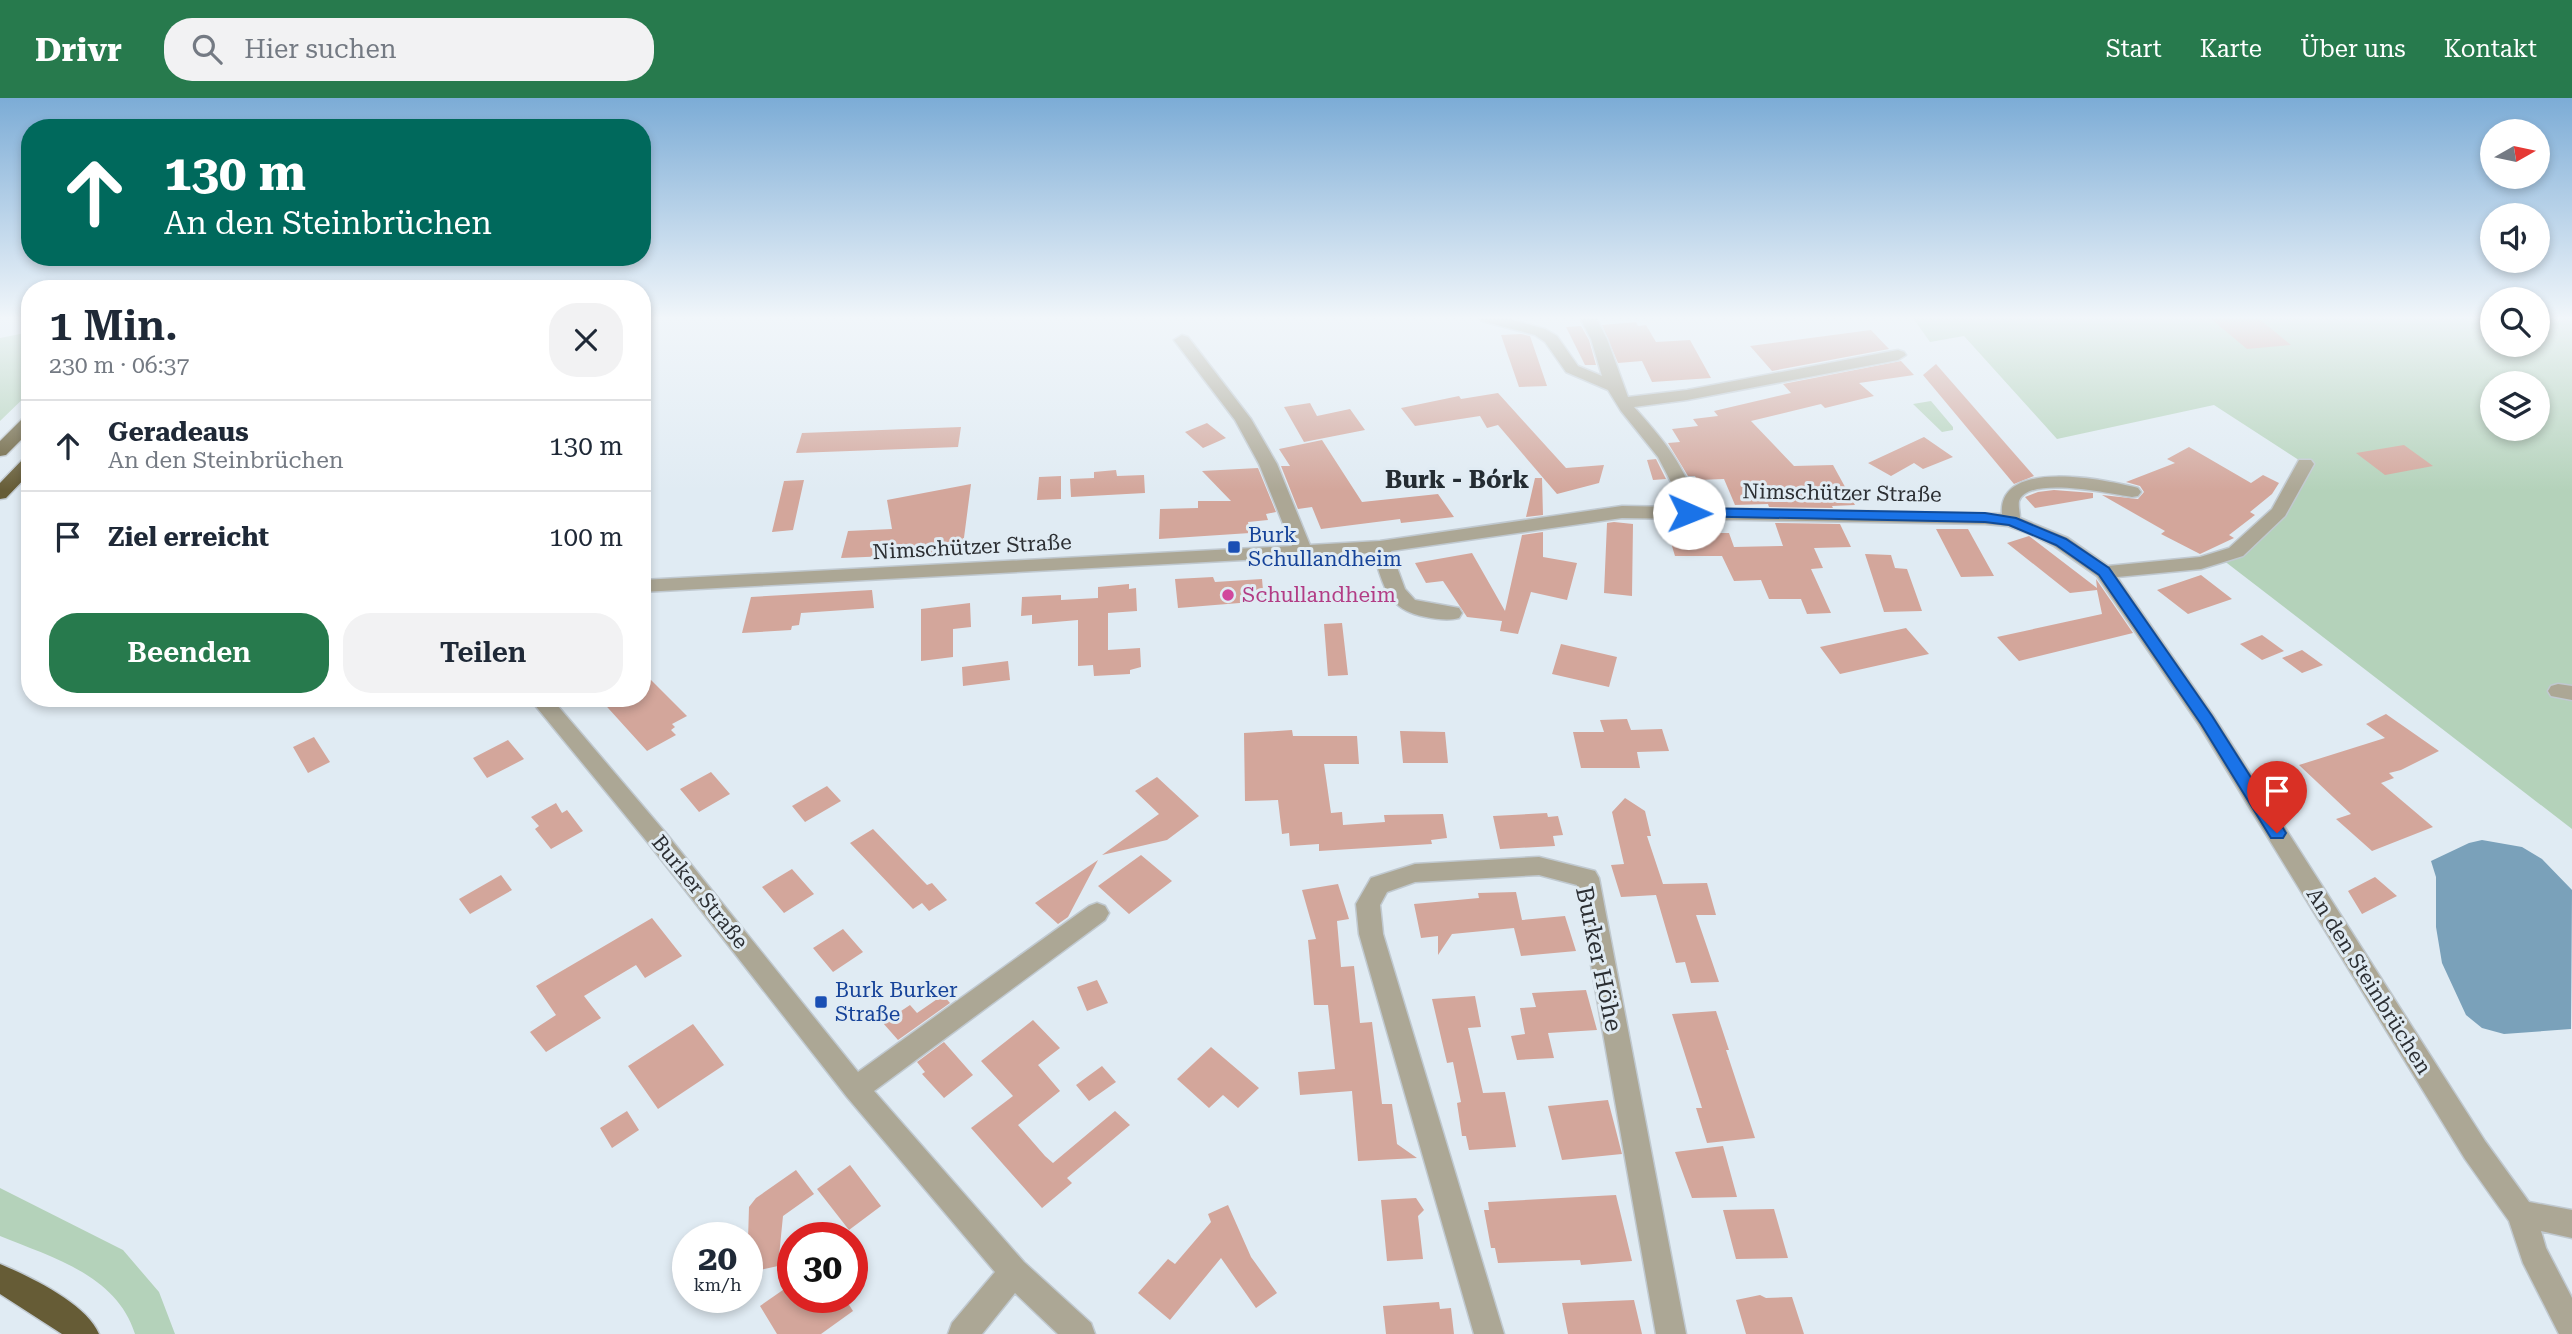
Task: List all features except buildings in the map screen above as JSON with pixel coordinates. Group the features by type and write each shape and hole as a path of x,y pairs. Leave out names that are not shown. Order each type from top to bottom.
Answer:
{"highway":[{"path":"0,451 21,430"},
{"path":"0,494 21,472"},
{"path":"5,1283 43,1300 69,1318 83,1334"}],"street":[{"path":"1210,376 1243,419 1268,464 1304,552"},
{"path":"1588,376 1614,387"},
{"path":"1611,376 1623,403 1656,440 1672,464 1683,488 1689,513"},
{"path":"1623,403 1687,395 1789,376"},
{"path":"2104,572 2201,562 2236,552 2279,512 2305,464"},
{"path":"2011,521 2011,498 2015,493 2038,484 2073,482 2132,492"},
{"name":"Nimschützer Straße","path":"651,586 1380,547 1600,514 1689,513 1985,518 2011,521 2061,542 2104,572"},
{"path":"1380,547 1399,598 1408,607 1434,613 1452,613"},
{"name":"An den Steinbrüchen","path":"2104,572 2206,720 2474,1150 2521,1214 2533,1253 2572,1328"},
{"name":"Burker Straße","path":"547,707 657,838 856,1089 1014,1272 1080,1334"},
{"name":"Burker Höhe","path":"1489,1334 1371,934 1368,904 1379,885 1415,873 1539,866 1587,878 1671,1334"},
{"path":"856,1089 1097,913"},
{"path":"2521,1214 2572,1224"},
{"path":"963,1334 1014,1272"}],"green space":[{"path":"0,376 21,376 21,401 0,421"},
{"path":"2000,376 2480,376 2480,441 2550,441 2550,376 2572,376 2572,829 2223,560 2279,512 2305,464 2214,405 2057,439"},
{"path":"1931,401 1953,430 1942,432 1913,404"},
{"path":"0,1188 123,1250 159,1292 175,1334 135,1334 126,1314 98,1283 60,1261 0,1236"}],"water":[{"path":"2482,840 2522,847 2542,859 2572,890 2571,1029 2504,1034 2482,1028 2466,1015 2442,963 2436,927 2436,877 2431,861 2469,843"}],"place":[{"name":"Burk Schullandheim","path":"1234,547"},
{"name":"Schullandheim","path":"1228,595"},
{"name":"Burk Burker Straße","path":"821,1002"}],"district":[{"name":"Burk - Bórk","path":"1457,480"}],"route":[{"path":"1689,513 1985,518 2011,521 2061,542 2104,572 2206,720 2277,833"}]}
